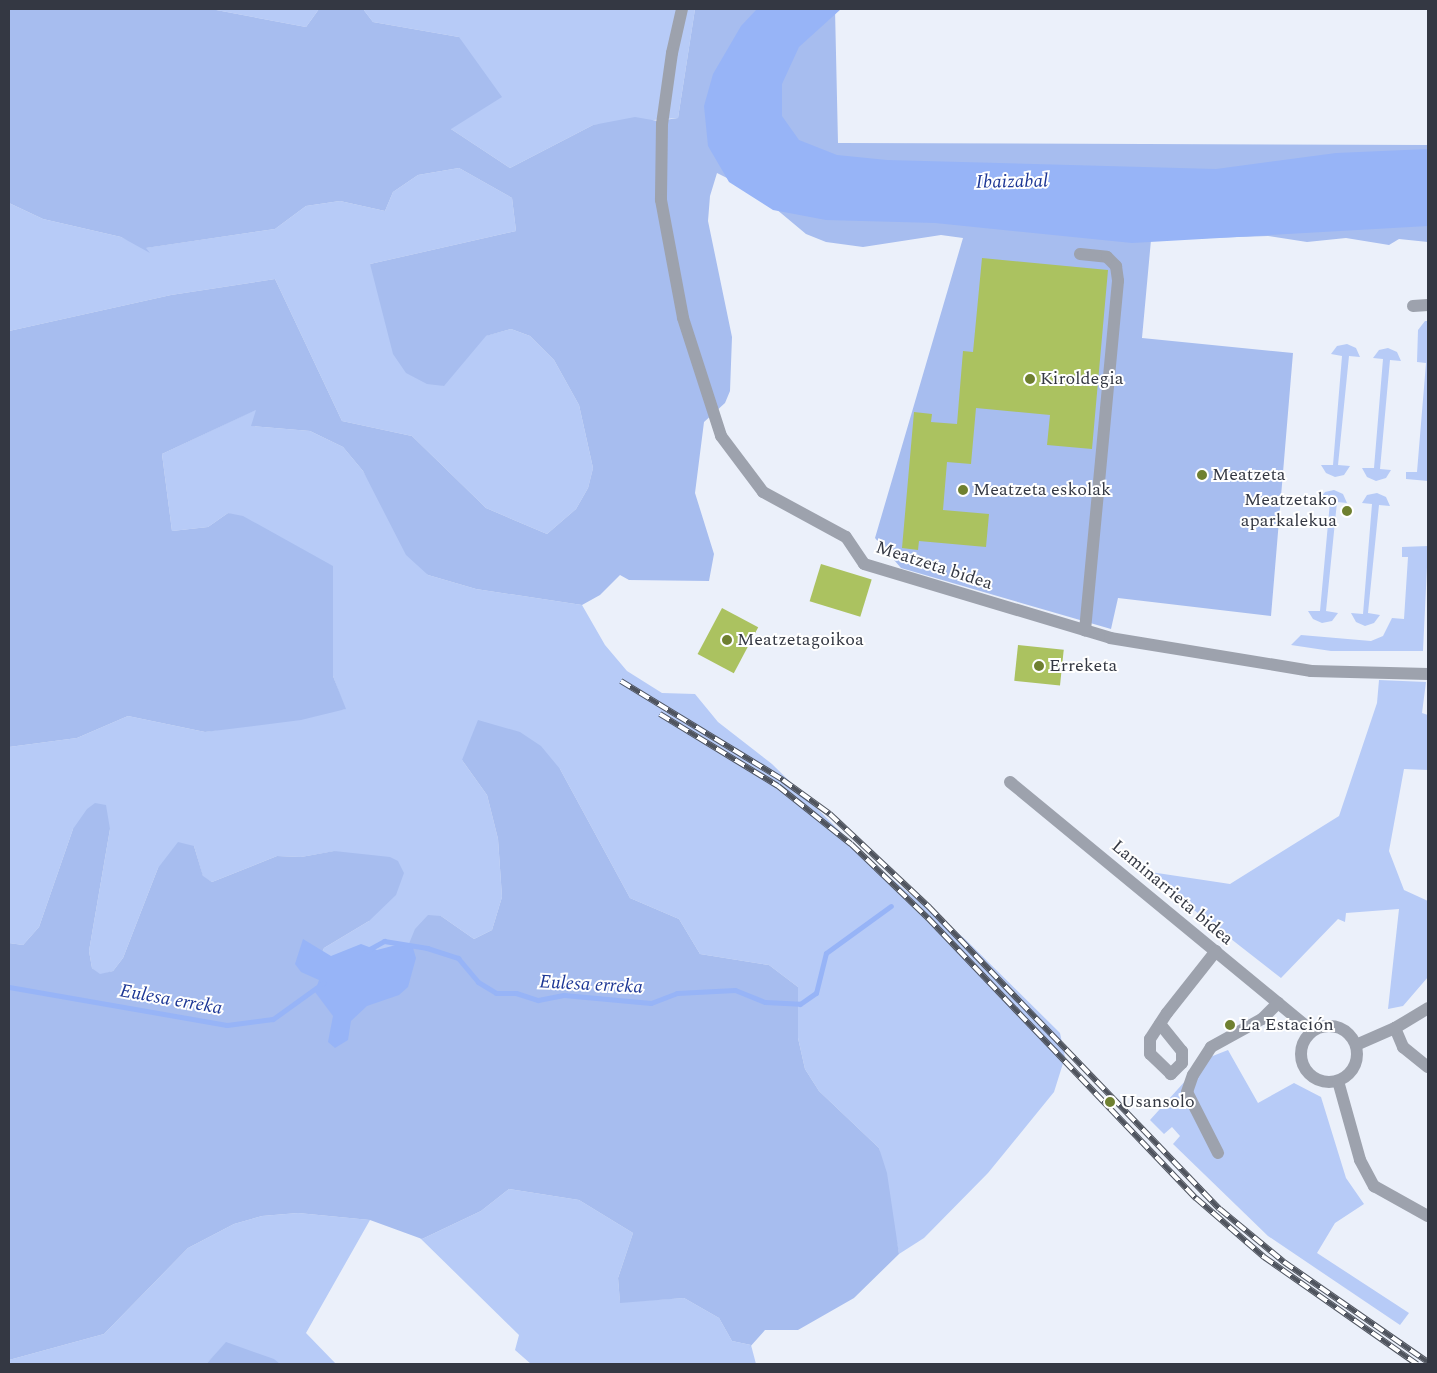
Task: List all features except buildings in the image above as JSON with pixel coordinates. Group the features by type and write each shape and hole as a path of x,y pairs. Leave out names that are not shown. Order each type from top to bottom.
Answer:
{"street":[{"name":"Meatzeta bidea","path":"682,9 672,52 662,124 661,200 683,318 727,446 763,492 846,537 864,564 1085,630 1311,671 1428,674"},
{"path":"1080,254 1107,257 1116,266 1118,280 1085,630"},
{"path":"1413,306 1428,305"},
{"name":"Laminarrieta bidea","path":"1010,782 1312,1031"},
{"path":"1160,1024 1216,952"},
{"path":"1218,1153 1188,1092 1193,1074 1211,1047 1262,1019 1278,1003"},
{"path":"1356,1044 1395,1028 1428,1008"},
{"path":"1337,1027 1356,1044 1356,1063 1338,1081 1320,1081 1306,1071 1302,1045 1312,1031 1337,1027"},
{"path":"1395,1028 1403,1047 1428,1067"},
{"path":"1338,1081 1360,1160 1374,1186 1428,1216"}],"shaded area":[{"path":"9,9 211,9 306,27 319,9 363,9 373,22 459,37 502,97 451,129 510,168 593,125 635,117 658,121 678,118 695,9 835,9 838,143 1428,145 1428,242 1399,239 1389,245 1346,238 1307,242 1268,236 1151,240 1142,338 1293,353 1271,616 1118,598 1111,629 901,568 875,538 963,238 941,235 863,247 826,242 806,234 757,193 717,173 710,196 708,221 732,337 730,391 725,403 704,422 695,493 714,554 709,581 629,580 620,575 600,595 582,605 476,589 428,575 406,555 363,471 343,447 310,431 251,426 256,410 162,454 172,531 208,527 228,513 243,516 333,566 333,676 346,709 301,720 205,732 128,716 77,738 9,747 9,331 171,295 275,279 342,421 412,436 486,508 547,534 576,509 588,488 593,468 579,405 554,360 530,336 511,329 486,336 444,386 427,384 406,373 393,354 370,264 516,231 512,198 459,168 418,175 393,192 385,211 340,201 306,206 275,229 146,248 150,253 121,237 43,219 9,203"},
{"path":"211,9 319,9 306,27"},
{"path":"363,9 695,9 678,118 593,125 510,168 451,129 459,37 373,22"},
{"path":"459,168 512,198 516,231 370,264 443,386 485,336 511,329 530,336 554,360 579,405 593,468 588,488 576,509 547,534 486,508 412,436 342,421 275,279 171,295 9,331 9,203 43,219 121,237 145,248 275,229 306,206 340,201 385,211 393,192 418,175"},
{"path":"1425,321 1428,321 1428,481 1406,479 1406,472 1417,472 1426,363 1417,362 1418,330"},
{"path":"1347,344 1356,348 1360,357 1349,356 1338,465 1350,466 1344,475 1335,477 1326,473 1321,465 1333,465 1342,356 1331,354 1337,346"},
{"path":"1388,348 1397,352 1401,361 1390,360 1380,469 1391,470 1386,478 1376,481 1367,477 1362,468 1374,468 1383,359 1373,358 1379,350"},
{"path":"257,409 252,426 310,431 343,447 363,471 428,575 476,589 582,605 605,645 627,671 662,693 695,694 718,722 772,764 870,861 965,939 1060,1033 1065,1057 1054,1092 988,1173 924,1238 899,1254 879,1148 819,1091 805,1069 798,1038 798,987 769,965 700,954 679,919 630,898 560,769 462,760 487,795 498,839 502,897 492,930 474,939 441,916 398,973 316,966 324,948 369,921 335,851 301,857 277,856 212,882 203,877 194,846 158,868 123,958 113,971 100,975 92,968 89,951 110,829 73,829 39,927 23,945 9,943 9,747 77,738 128,716 205,732 345,709 333,676 332,566 228,513 208,527 172,531 162,454"},
{"path":"1334,490 1343,494 1347,503 1337,502 1326,611 1338,613 1332,621 1322,623 1313,619 1308,611 1320,611 1330,502 1319,500 1325,492"},
{"path":"1377,493 1386,497 1390,506 1379,505 1368,613 1380,615 1374,623 1365,626 1356,622 1351,613 1363,614 1372,504 1362,503 1367,495"},
{"path":"1428,546 1423,651 1331,651 1291,645 1301,635 1371,641 1383,636 1392,618 1404,619 1408,557 1402,557 1402,547"},
{"path":"1379,680 1426,682 1422,713 1428,715 1428,770 1404,769 1389,851 1404,890 1428,901 1428,977 1403,1006 1388,1009 1399,909 1346,913 1345,922 1338,919 1281,978 1144,871 1230,884 1339,816 1377,703"},
{"path":"478,720 520,732 541,746 560,769 630,898 679,919 700,954 769,965 798,987 798,1038 805,1069 819,1091 879,1148 887,1173 899,1254 854,1298 798,1330 765,1330 749,1348 751,1345 732,1341 719,1318 684,1298 620,1303 618,1278 633,1233 579,1200 509,1189 481,1211 422,1239 370,1220 298,1213 262,1216 234,1224 188,1248 104,1334 9,1360 9,943 23,945 39,927 73,829 87,809 95,803 106,805 110,829 89,951 92,968 100,974 113,971 123,958 158,868 178,842 194,846 203,876 212,882 277,856 301,857 334,851 390,857 398,861 404,873 396,895 369,921 324,948 316,966 397,973 415,929 428,915 441,916 474,939 492,930 502,897 498,839 487,795 462,760"},
{"path":"1228,1050 1258,1103 1294,1083 1321,1097 1346,1178 1364,1204 1335,1223 1317,1253 1409,1313 1400,1325 1268,1236 1173,1144 1180,1136 1172,1127 1164,1134 1150,1120 1205,1059"},
{"path":"509,1189 579,1200 633,1233 618,1278 620,1302 684,1298 719,1318 732,1341 751,1345 756,1364 531,1364 515,1350 519,1335 419,1237 422,1239 481,1211"},
{"path":"298,1213 370,1220 306,1333 336,1364 280,1364 226,1343 206,1364 9,1364 9,1360 104,1334 188,1248 234,1224 262,1216"},
{"path":"226,1342 274,1359 280,1364 206,1364"}],"water":[{"name":"Ibaizabal","path":"757,9 841,9 799,47 782,84 782,116 799,140 837,155 887,160 1216,169 1336,153 1428,149 1428,226 1132,243 935,223 826,220 773,210 729,182 708,146 704,106 713,74 741,26"},
{"path":"303,939 331,956 361,944 377,950 396,945 413,948 416,958 408,987 399,995 367,1006 351,1021 348,1040 335,1048 328,1042 333,1016 315,992 319,980 301,972 295,964"}],"waterway":[{"name":"Eulesa erreka","path":"366,951 384,941 427,948 458,958 478,982 496,993 516,993 538,1000 564,995 651,1003 677,993 735,990 765,1002 800,1004 816,993 826,953 891,906"},
{"name":"Eulesa erreka","path":"9,987 227,1025 273,1019 323,983"}],"railway":[{"path":"621,681 783,780 830,814 929,907 1220,1209 1284,1262 1428,1362"},
{"path":"660,714 778,786 851,844 928,918 1196,1198 1264,1257 1417,1364"}],"place":[{"name":"Kiroldegia","path":"1030,379"},
{"name":"Meatzeta","path":"1202,475"},
{"name":"Meatzeta eskolak","path":"963,490"},
{"name":"Meatzetako aparkalekua","path":"1347,511"},
{"name":"Meatzetagoikoa","path":"727,640"},
{"name":"Erreketa","path":"1039,666"},
{"name":"La Estación","path":"1230,1025"},
{"name":"Usansolo","path":"1110,1102"}]}
